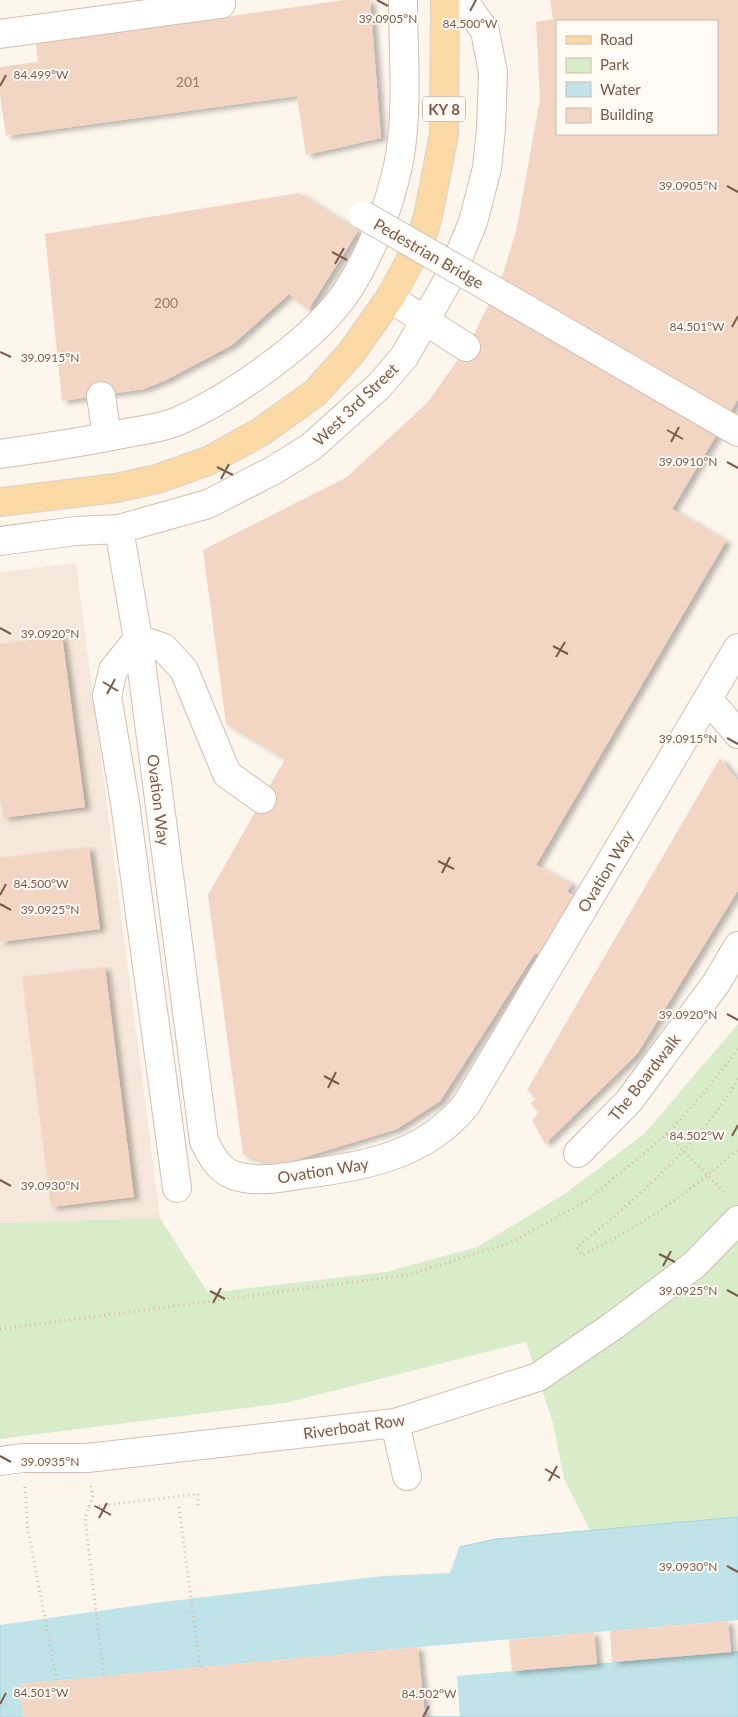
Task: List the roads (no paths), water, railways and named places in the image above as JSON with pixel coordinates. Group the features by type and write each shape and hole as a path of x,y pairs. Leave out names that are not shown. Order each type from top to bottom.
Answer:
{"main road":[{"name":"KY 8","path":"0,502 116,488 156,479 208,461 262,431 315,392 351,353 390,298 420,243 434,192 444,134 445,0"}],"street":[{"path":"0,34 221,4 220,0"},
{"path":"0,454 107,437 177,421 241,385 280,357 322,322 349,289 370,250 398,166 403,127 403,0"},
{"name":"West 3rd Street","path":"0,541 76,531 119,529 208,504 274,470 311,447 379,386 404,357 426,322 451,275 473,222 487,168 491,129 493,73 484,31 463,0"},
{"name":"Pedestrian Bridge","path":"363,215 738,432"},
{"path":"390,298 466,347"},
{"path":"101,396 107,437"},
{"name":"Ovation Way","path":"119,529 138,639 204,1141 211,1157 221,1168 233,1174 246,1177 271,1179 348,1168 384,1159 418,1145 451,1124 466,1105 738,648"},
{"path":"177,1188 125,804 107,696 113,670 138,639 164,648 184,670 227,774 262,799"},
{"path":"708,699 738,734"},
{"name":"The Boardwalk","path":"578,1153 629,1101 717,982 738,946"},
{"name":"Riverboat Row","path":"12,1460 87,1458 395,1423 538,1377 613,1326 694,1265 734,1209"},
{"path":"395,1423 407,1476"}],"water":[{"path":"738,1517 738,1717 0,1717 0,1597 390,1562 496,1539"}]}
